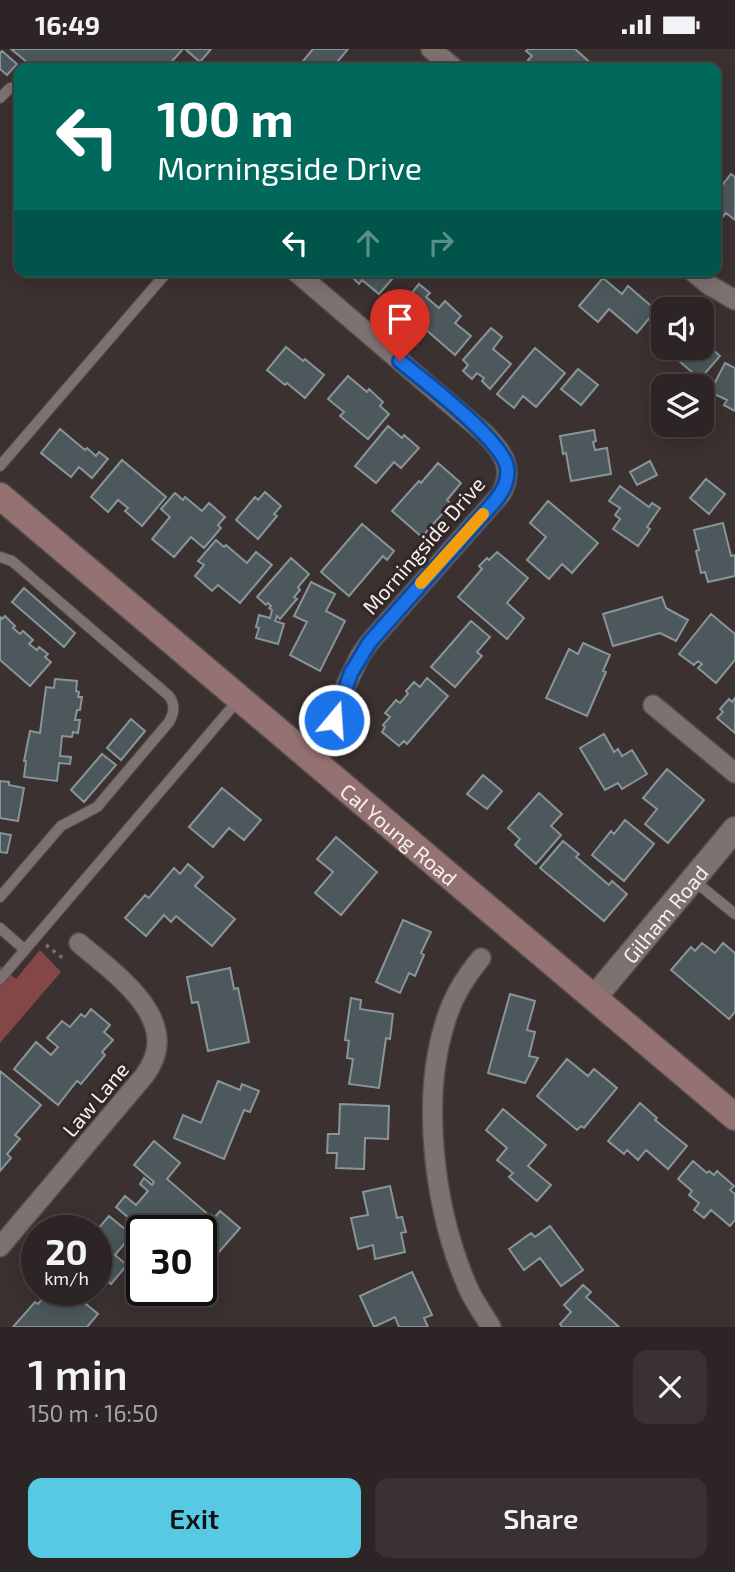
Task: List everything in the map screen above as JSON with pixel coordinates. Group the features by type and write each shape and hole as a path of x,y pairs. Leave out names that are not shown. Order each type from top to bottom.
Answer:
{"main road":[{"name":"Cal Young Road","path":"0,496 735,1117"}],"street":[{"path":"431,49 448,63"},
{"name":"Morningside Drive","path":"302,277 484,433 504,457 507,466 505,486 495,501 369,643 345,685 331,728 308,757"},
{"path":"699,277 735,300"},
{"path":"653,705 735,773"},
{"name":"Gilham Road","path":"594,998 735,829"},
{"name":"Law Lane","path":"0,1247 144,1076 155,1056 155,1027 149,1012 125,982 79,943"},
{"path":"481,958 463,982 444,1024 436,1057 433,1134 442,1206 453,1246 470,1291 491,1327"}],"lane":[{"path":"0,98 14,87"},
{"path":"0,466 163,277"},
{"path":"0,557 12,561 168,695 174,707 169,722 97,807 61,826 0,897"},
{"path":"0,979 239,699"},
{"path":"693,879 735,914"},
{"path":"0,928 25,950"}],"path":[{"path":"37,937 62,958 79,943"}],"shaded area":[{"path":"40,950 61,972 0,1043 0,966 16,979"}],"building":[{"path":"11,49 183,49 170,63 28,63"},
{"path":"185,49 211,49 200,62"},
{"path":"313,49 348,49 338,61 340,63 303,61"},
{"path":"575,49 591,63 531,63 528,60 532,56 526,51"},
{"path":"2,51 16,63 7,75 0,69"},
{"path":"731,174 735,177 735,220 726,213 721,219 721,187"},
{"path":"352,277 394,277 379,294 362,280 359,284"},
{"path":"603,278 622,294 628,286 651,306 651,316 637,333 609,309 598,322 579,306"},
{"path":"419,284 430,293 426,297 439,308 445,301 461,316 455,323 471,336 455,355 425,329 421,334 406,321 410,316 400,307"},
{"path":"491,328 502,337 493,349 511,364 490,389 482,381 484,378 477,373 472,379 463,371 468,365 463,360"},
{"path":"286,347 324,375 305,398 267,370"},
{"path":"535,348 565,373 536,407 523,396 514,408 497,394"},
{"path":"714,351 720,356 704,374 694,374 678,360 714,360"},
{"path":"725,363 735,368 735,411 724,405 727,400 714,394 714,384"},
{"path":"578,369 598,385 581,405 561,389"},
{"path":"348,376 367,392 369,389 383,402 380,406 389,414 368,439 340,416 344,412 328,399"},
{"path":"388,426 419,448 401,468 394,462 376,483 355,466"},
{"path":"60,429 85,450 87,448 96,456 99,452 108,459 92,478 79,467 71,477 41,453"},
{"path":"594,430 595,450 607,448 611,474 571,481 560,436"},
{"path":"122,460 166,497 142,526 125,511 128,508 118,500 108,512 91,497"},
{"path":"650,461 657,475 637,485 630,472"},
{"path":"438,463 461,483 447,500 451,504 422,537 392,511"},
{"path":"706,479 725,494 709,514 690,498"},
{"path":"620,486 649,507 652,503 660,508 638,546 613,529 620,519 615,515 620,508 609,501"},
{"path":"265,492 281,506 274,514 277,516 258,539 236,520 255,497 258,500"},
{"path":"175,493 183,500 185,497 202,511 209,503 225,517 218,525 221,528 204,548 191,537 174,557 152,539 170,517 161,509"},
{"path":"548,501 598,543 572,573 562,564 549,579 527,560 546,537 530,523"},
{"path":"723,523 731,556 735,555 735,576 708,582 705,572 701,573 694,530"},
{"path":"362,524 394,551 387,560 383,556 349,596 321,572"},
{"path":"216,540 247,563 256,552 272,565 240,603 218,585 212,591 195,576 204,565 198,561"},
{"path":"497,552 528,578 507,603 524,618 507,639 458,597 482,569 479,566"},
{"path":"291,558 309,574 298,587 300,590 294,597 297,599 280,619 277,616 275,621 284,624 278,644 256,638 259,615 270,618 272,610 268,603 266,605 257,597"},
{"path":"311,582 335,594 326,611 345,621 320,671 290,655 307,622 294,616"},
{"path":"24,588 75,633 64,647 12,602"},
{"path":"662,597 666,608 688,620 676,641 660,633 613,646 603,614"},
{"path":"711,614 735,634 735,660 716,683 698,668 702,664 698,661 694,665 679,654"},
{"path":"5,616 20,634 23,631 33,640 29,644 48,654 45,657 51,662 30,686 0,660 0,617 2,619"},
{"path":"471,621 490,637 477,652 482,656 455,687 431,667"},
{"path":"583,643 610,655 603,671 606,672 587,716 546,698 569,649 578,654"},
{"path":"427,678 448,696 407,744 404,741 399,746 382,732 385,727 383,725 390,717 385,713 396,700 400,703 414,682 420,687"},
{"path":"55,679 77,681 76,691 79,692 78,697 82,697 75,720 80,720 78,733 73,732 72,737 62,736 60,756 71,757 70,764 59,763 57,781 24,777 30,731 40,733 46,687 54,688"},
{"path":"735,698 735,733 717,718 723,712 720,709 729,699 732,702"},
{"path":"131,719 145,731 121,760 107,748"},
{"path":"604,734 614,752 618,749 622,756 632,750 647,774 622,789 618,783 605,790 580,748"},
{"path":"102,754 116,765 84,802 71,790"},
{"path":"667,769 704,800 668,843 645,824 657,809 643,798"},
{"path":"483,775 502,791 487,809 467,794"},
{"path":"0,781 24,788 18,821 0,818"},
{"path":"222,788 261,820 244,840 229,828 213,847 189,827"},
{"path":"539,793 562,814 551,826 561,835 536,864 515,845 520,839 508,828"},
{"path":"625,820 654,844 624,881 592,855 611,831 614,834"},
{"path":"0,833 11,835 7,853 0,852"},
{"path":"336,837 377,872 341,915 315,893 333,872 317,859"},
{"path":"563,841 579,854 576,857 609,885 612,881 627,894 604,921 540,868"},
{"path":"188,864 203,877 195,886 235,919 212,946 176,916 171,922 164,915 146,936 125,918 145,895 149,898 174,868 180,874"},
{"path":"403,920 431,932 421,953 424,955 415,976 409,973 400,993 376,982"},
{"path":"702,943 715,953 723,943 735,953 735,1012 729,1019 671,970 691,947 695,951"},
{"path":"230,968 234,989 238,988 249,1042 208,1051 198,1002 192,1003 187,977"},
{"path":"510,994 535,1001 527,1030 535,1032 529,1056 538,1058 525,1083 488,1073"},
{"path":"351,998 361,1000 360,1009 393,1014 390,1039 386,1038 379,1088 349,1084 353,1059 347,1058 349,1041 345,1040"},
{"path":"91,1009 110,1025 104,1032 113,1040 102,1052 105,1055 81,1084 77,1081 58,1105 14,1069 36,1042 51,1055 58,1047 47,1038 62,1021 70,1027 81,1014 85,1017"},
{"path":"567,1059 588,1076 594,1069 617,1088 584,1128 581,1126 577,1130 537,1096"},
{"path":"0,1071 41,1105 15,1135 20,1139 7,1154 11,1158 0,1171"},
{"path":"218,1081 240,1090 242,1084 259,1091 250,1112 244,1110 224,1159 174,1138 183,1115 201,1123"},
{"path":"640,1103 657,1118 655,1120 687,1146 668,1169 646,1150 638,1160 627,1150 624,1154 608,1141"},
{"path":"340,1104 389,1106 388,1139 365,1138 364,1169 336,1168 337,1153 327,1153 328,1134 339,1134"},
{"path":"503,1109 546,1145 528,1166 551,1185 537,1201 509,1177 513,1173 497,1160 507,1148 486,1130"},
{"path":"154,1141 180,1163 167,1179 209,1215 126,1216 116,1207 125,1196 136,1205 148,1191 140,1184 144,1178 152,1185 154,1182 134,1165"},
{"path":"693,1161 707,1173 709,1171 714,1175 717,1171 734,1186 730,1190 735,1194 735,1220 730,1226 711,1210 704,1218 694,1210 699,1203 689,1195 692,1191 678,1179"},
{"path":"390,1186 397,1218 402,1217 406,1232 401,1233 405,1252 375,1259 373,1245 358,1249 351,1218 368,1215 363,1192"},
{"path":"220,1211 240,1228 218,1253 217,1215"},
{"path":"112,1218 126,1230 126,1242 115,1255 126,1266 112,1283"},
{"path":"550,1226 583,1270 561,1286 540,1258 524,1270 509,1249 531,1233 535,1237"},
{"path":"412,1272 432,1315 424,1318 428,1327 399,1327 395,1317 374,1327 360,1296"},
{"path":"583,1285 591,1292 586,1297 619,1327 562,1327 560,1324 571,1312 564,1305"},
{"path":"31,1306 88,1306 98,1314 87,1327 13,1327"}],"slow traffic":[{"path":"421,583 483,514"}],"route":[{"path":"334,720 345,685 369,643 495,501 505,486 507,477 504,457 491,440 400,361"}]}
